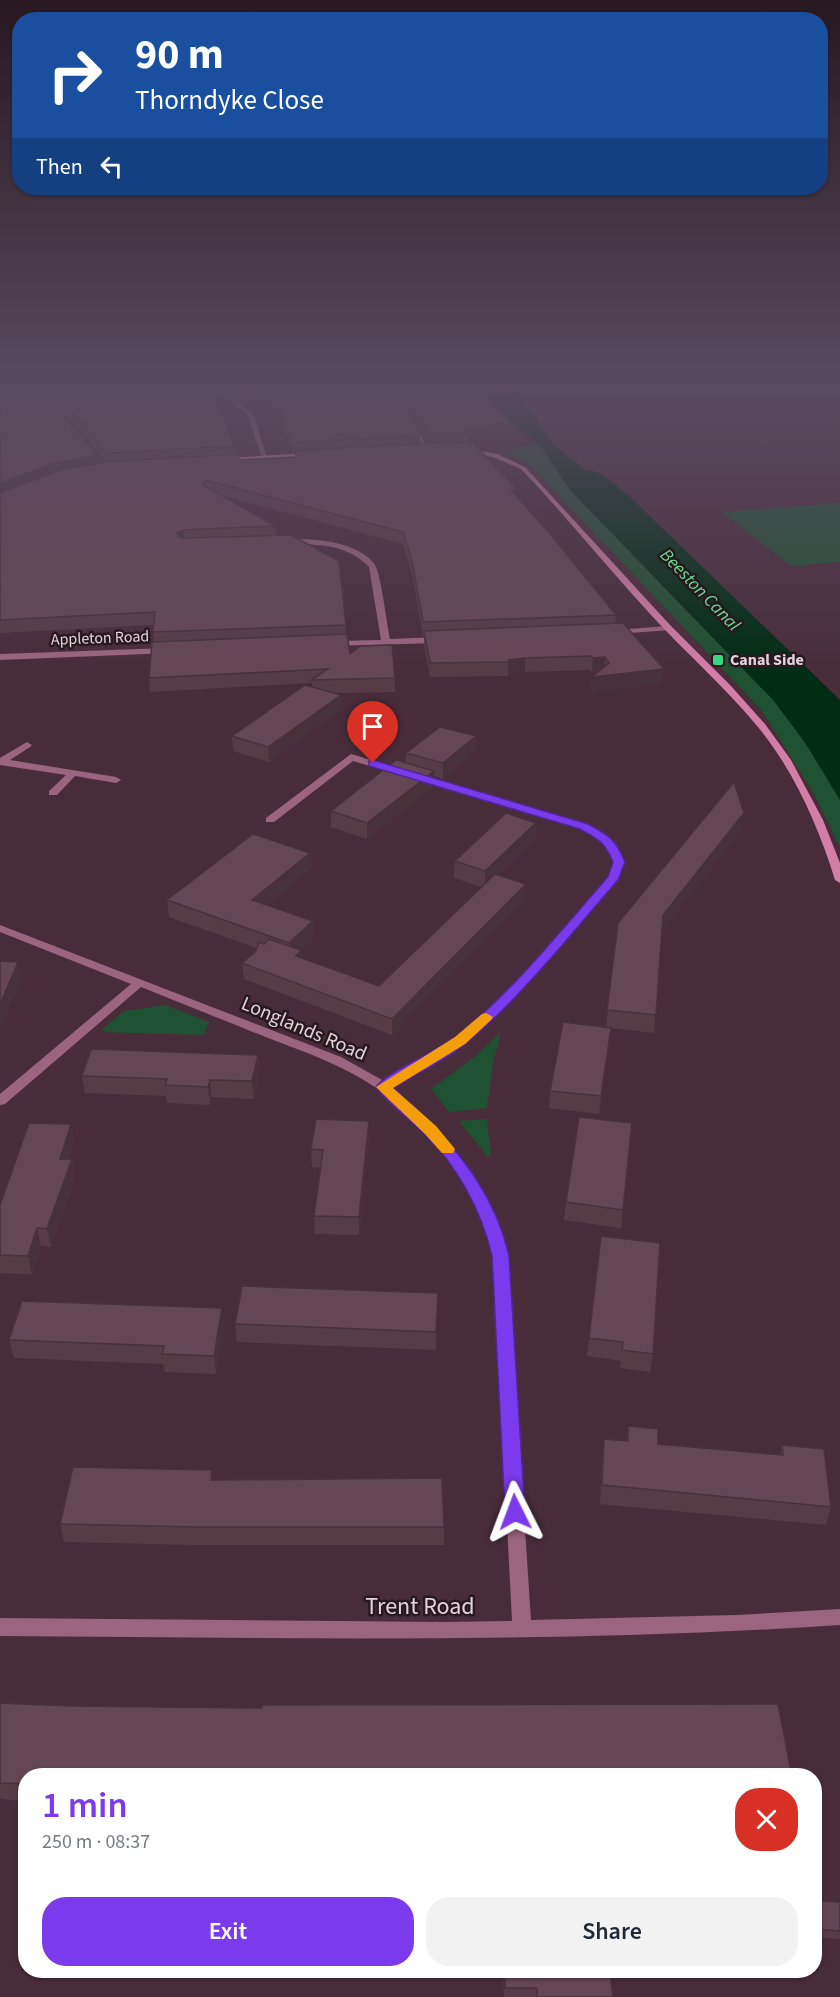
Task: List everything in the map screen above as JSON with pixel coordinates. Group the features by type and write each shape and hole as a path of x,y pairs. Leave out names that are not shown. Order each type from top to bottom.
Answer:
{"street":[{"path":"536,482 668,628 738,698 764,728 809,804 840,880"},
{"path":"284,543 323,543 341,547 370,562 373,567 386,642"},
{"path":"610,633 668,628"},
{"path":"327,644 453,639"},
{"name":"Appleton Road","path":"0,657 175,650"},
{"path":"0,761 27,745"},
{"path":"270,820 351,757 584,826 601,835 613,846 616,853 619,862 614,878 515,990 460,1040 384,1087"},
{"path":"0,761 116,780"},
{"path":"53,793 73,773"},
{"name":"Longlands Road","path":"0,928 327,1056 384,1087 430,1130 452,1155 470,1181 496,1238 500,1256 522,1629"},
{"path":"0,1101 139,983"},
{"name":"Trent Road","path":"0,1627 432,1631 735,1624 840,1617"}],"shaded area":[{"path":"547,482 565,482 774,701 806,744 840,800 840,848 814,794 762,711"},
{"path":"840,503 840,562 791,566 722,512"},
{"path":"165,1005 209,1022 204,1035 105,1032 102,1029 124,1011"},
{"path":"501,1032 493,1063 487,1108 449,1112 431,1089 477,1055"},
{"path":"487,1119 491,1156 487,1156 459,1121"}],"water":[{"name":"Beeston Canal","path":"565,482 612,482 616,485 840,700 840,800 806,744 774,701"}],"building":[{"path":"28,482 204,482 203,485 275,526 183,530 177,533 178,536 183,538 291,535 339,561 346,625 153,632 155,612 0,620 0,493"},
{"path":"213,482 510,482 517,489 511,490 616,615 423,622 412,561 403,532"},
{"path":"623,623 664,669 592,677 609,663 605,657 593,658 591,656 525,658 508,660 509,662 430,663 424,631"},
{"path":"347,634 350,654 360,646 392,645 395,678 311,680 328,669 149,678 152,642"},
{"path":"305,685 341,695 268,747 232,736"},
{"path":"440,727 476,736 443,763 406,753"},
{"path":"396,760 434,771 367,823 331,811"},
{"path":"734,782 744,813 663,915 656,1015 607,1010 618,923"},
{"path":"506,813 536,823 485,871 455,861"},
{"path":"253,834 310,853 252,900 313,921 289,943 167,900"},
{"path":"495,874 526,884 392,1019 242,963 256,951 259,942 264,944 269,939 301,950 296,956 379,986"},
{"path":"0,961 18,962 0,1005"},
{"path":"563,1022 611,1028 601,1096 550,1091"},
{"path":"91,1049 258,1055 252,1081 210,1080 208,1087 165,1085 167,1079 82,1076"},
{"path":"579,1117 632,1123 623,1210 566,1202"},
{"path":"316,1119 369,1121 359,1217 314,1216 323,1150 311,1149"},
{"path":"29,1123 71,1124 60,1159 72,1159 47,1229 37,1228 28,1256 0,1255 0,1205"},
{"path":"601,1236 660,1243 653,1354 622,1350 623,1342 589,1338"},
{"path":"242,1286 438,1293 436,1332 235,1324"},
{"path":"22,1301 222,1308 214,1356 162,1354 164,1346 9,1340"},
{"path":"628,1426 658,1429 658,1444 783,1455 782,1445 824,1449 831,1507 602,1485 604,1439 628,1441"},
{"path":"73,1467 212,1470 211,1480 442,1478 444,1527 195,1527 60,1524"},
{"path":"0,1703 262,1708 262,1705 778,1704 790,1768 18,1768 18,1784 0,1783"},
{"path":"822,1901 840,1902 840,1931 822,1930"},
{"path":"505,1978 611,1978 613,1997 537,1997 537,1988 505,1988"}],"slow traffic":[{"path":"447,1149 384,1087 433,1059 460,1040 486,1017"}],"place":[{"name":"Canal Side","path":"718,660"}],"route":[{"path":"373,763 584,826 601,835 613,846 619,862 614,878 515,990 486,1018 433,1059 384,1087 430,1130 452,1155 470,1181 496,1238 500,1256 515,1512"}]}
